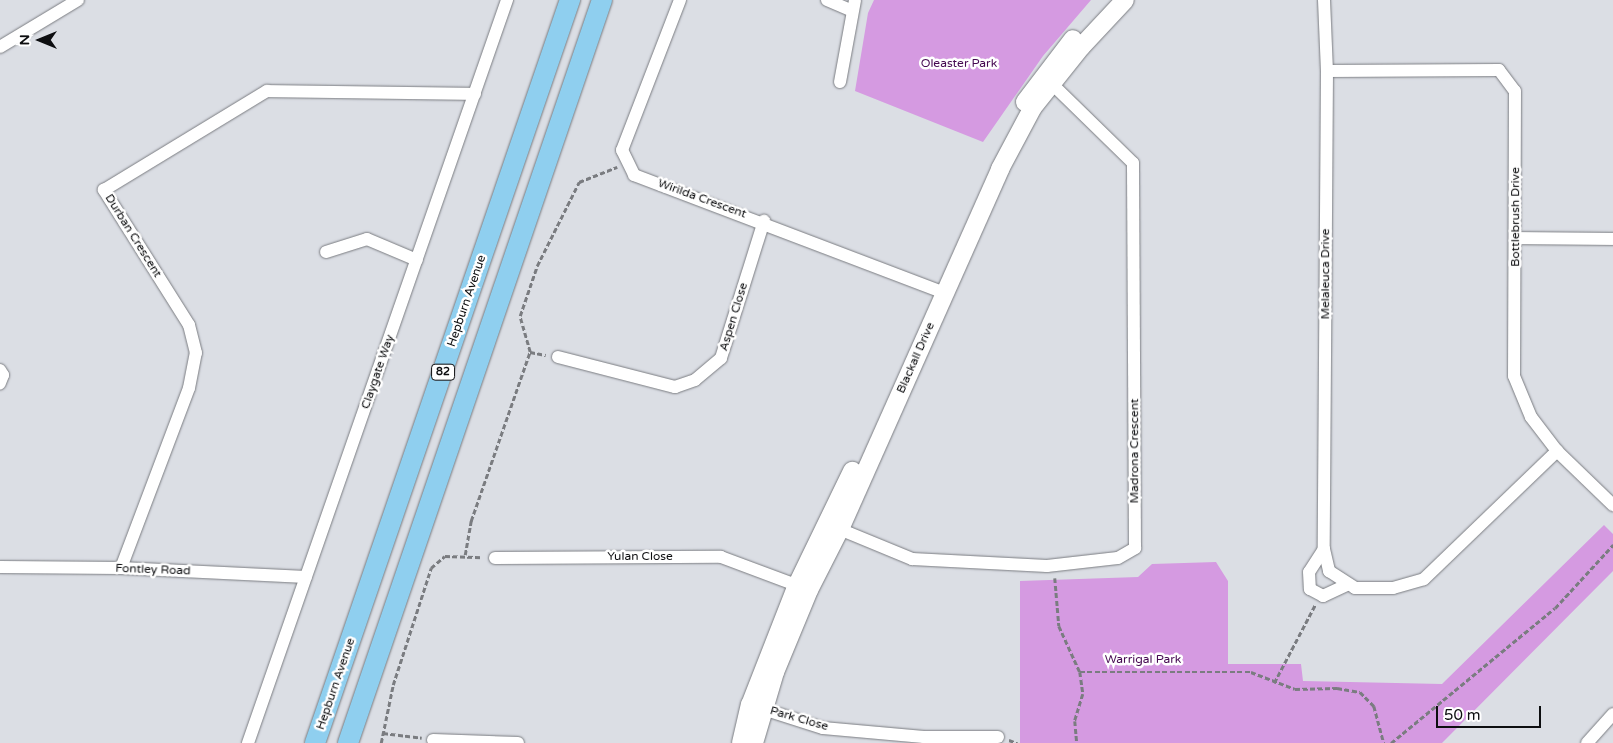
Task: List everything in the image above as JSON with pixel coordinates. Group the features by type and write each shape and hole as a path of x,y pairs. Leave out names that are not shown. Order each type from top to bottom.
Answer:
{"main road":[{"name":"Hepburn Avenue","path":"315,743 570,0"},
{"name":"82","path":"348,743 602,0"},
{"name":"Blackall Drive","path":"741,743 757,707 803,587 834,527 940,290 993,156 1047,79 1109,0"},
{"name":"Blackall Drive","path":"1047,79 1125,0"},
{"path":"358,743 363,730 365,695"},
{"name":"Blackall Drive","path":"754,743 757,707"}],"street":[{"path":"0,47 78,0"},
{"name":"Claygate Way","path":"248,743 507,0"},
{"path":"628,162 622,150 680,0"},
{"path":"827,0 853,5 840,82"},
{"name":"Melaleuca Drive","path":"1324,0 1327,71 1324,549 1329,571 1347,585"},
{"name":"Bottlebrush Drive","path":"1327,71 1499,70 1515,91 1516,238 1514,376 1530,417 1557,451 1613,505"},
{"name":"Madrona Crescent","path":"834,527 912,559 1047,566 1118,558 1136,548 1133,163 1047,79"},
{"name":"Durban Crescent","path":"121,568 189,388 196,353 189,326 104,190 267,91 474,94"},
{"name":"Wirilda Crescent","path":"628,162 634,175 764,221 940,290"},
{"name":"Aspen Close","path":"558,357 675,387 696,380 721,358 764,221"},
{"path":"1516,238 1613,239"},
{"path":"326,252 366,239 417,260"},
{"path":"0,370 3,375 0,383"},
{"path":"1324,549 1309,572 1308,583 1310,589 1320,594 1332,594 1347,585 1393,588 1424,579 1557,451"},
{"name":"Yulan Close","path":"495,558 721,557 803,587"},
{"name":"Fontley Road","path":"0,567 121,568 306,577"},
{"name":"Park Close","path":"757,707 822,728 924,740 998,737"},
{"path":"1587,743 1613,714"},
{"path":"433,740 518,743"}],"path":[{"path":"465,555 471,521 530,352 520,316 537,266 579,182 628,162"},
{"path":"1391,743 1555,608 1613,544"},
{"path":"381,743 393,685 431,568 445,556 465,555 495,558"},
{"path":"1047,566 1055,576 1059,626 1080,672 1083,694 1075,721 1077,743"},
{"path":"1274,683 1320,594"},
{"path":"1080,672 1251,672 1274,683 1295,689 1337,688 1360,692 1374,706 1384,743"},
{"path":"383,733 433,740"}],"green space":[{"name":"Oleaster Park","path":"874,0 1091,0 1043,56 983,142 855,91 868,13"},
{"name":"Warrigal Park","path":"1604,525 1613,534 1613,571 1442,743 1020,743 1020,581 1138,577 1152,564 1216,562 1228,581 1228,664 1301,664 1303,681 1442,684"}]}
